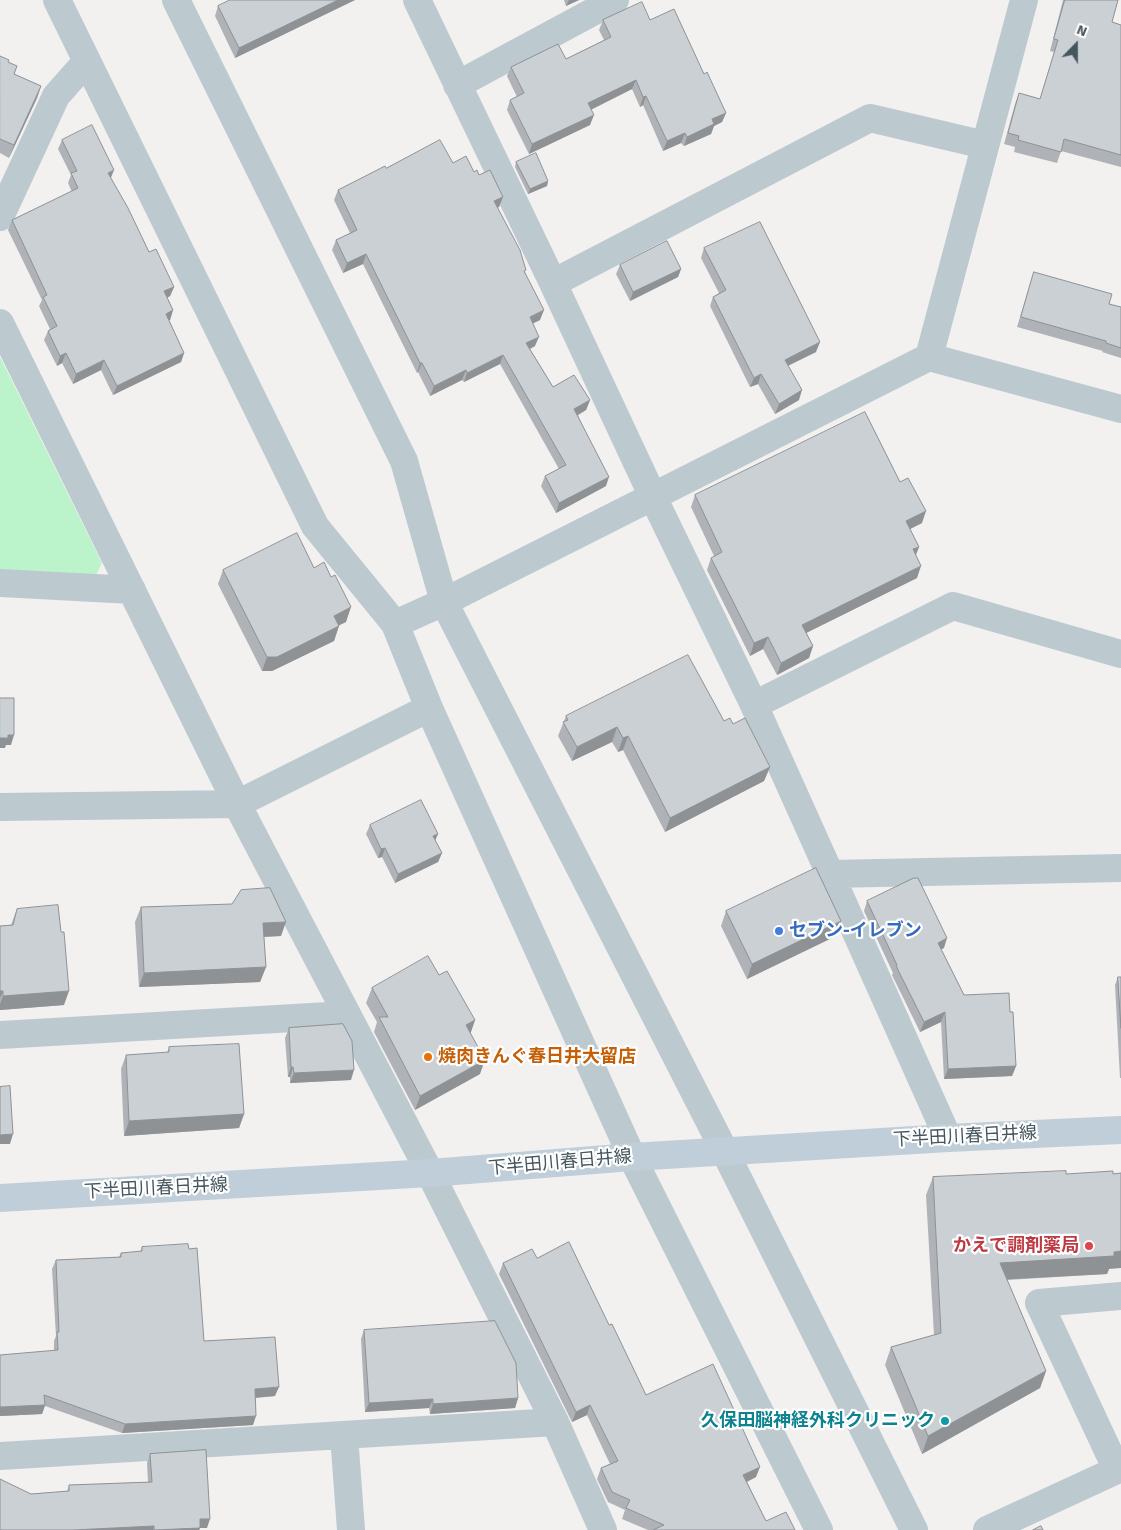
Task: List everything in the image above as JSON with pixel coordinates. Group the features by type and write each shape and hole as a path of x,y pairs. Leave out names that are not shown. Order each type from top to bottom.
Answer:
{"main road":[{"name":"下半田川春日井線","path":"0,1198 430,1173 632,1157 948,1138 1121,1130"}],"street":[{"path":"57,0 315,526 394,624 429,708 632,1157 819,1530"},
{"path":"176,0 404,462 444,602 725,1152 914,1530"},
{"path":"417,0 754,705 948,1138"},
{"path":"457,85 615,0"},
{"path":"929,358 1024,0"},
{"path":"0,217 56,96 87,61"},
{"path":"553,283 870,118 985,145"},
{"path":"0,323 237,804 430,1173 555,1422 603,1530"},
{"path":"394,624 444,602 929,358 1121,409"},
{"path":"0,583 132,590"},
{"path":"754,705 953,606 1121,654"},
{"path":"0,807 237,804 429,708"},
{"path":"830,874 1121,868"},
{"path":"0,1034 346,1015"},
{"path":"987,1530 1117,1470 1039,1303 1121,1296"},
{"path":"0,1456 555,1422"},
{"path":"344,1435 351,1530"}],"green space":[{"path":"0,357 102,563 96,575 0,571"}],"building":[{"path":"230,0 338,0 239,48 218,6"},
{"path":"1065,0 1118,0 1112,22 1121,25 1121,155 1064,139 1061,152 1018,140 1019,136 1008,133 1019,93 1040,99 1058,40 1054,39"},
{"path":"642,2 650,20 674,9 704,74 707,72 726,113 712,119 714,124 687,137 685,133 667,141 646,96 643,97 636,80 588,103 594,115 532,144 510,100 524,93 511,67 558,44 566,59 611,37 603,20"},
{"path":"0,56 17,66 14,74 41,86 14,145 0,139"},
{"path":"92,125 114,170 108,173 128,208 149,252 156,249 174,287 164,291 173,310 166,314 184,353 117,386 104,360 76,374 66,353 60,356 48,331 57,326 43,297 47,295 12,220 78,188 71,173 77,171 62,140"},
{"path":"440,140 453,163 466,156 474,172 477,170 479,175 490,170 503,197 494,201 520,250 526,270 524,271 544,310 530,317 539,337 526,343 553,387 574,375 590,400 574,409 609,477 559,503 545,476 566,465 503,355 467,373 466,370 434,386 422,363 420,363 366,254 347,263 336,240 357,230 338,190"},
{"path":"536,153 548,181 530,189 516,162"},
{"path":"760,222 820,342 785,360 802,390 779,404 761,374 754,378 713,297 726,290 704,248"},
{"path":"667,241 681,269 633,292 620,265"},
{"path":"1034,272 1112,294 1109,304 1121,307 1121,348 1106,343 1106,341 1021,317"},
{"path":"865,412 900,482 908,478 926,511 906,521 919,547 913,549 921,566 802,625 813,646 781,663 768,637 754,643 711,558 722,552 695,495"},
{"path":"297,533 314,568 324,562 331,577 335,575 351,607 334,616 339,626 277,657 267,657 223,570"},
{"path":"688,655 724,721 730,718 733,724 745,718 770,767 670,818 628,736 623,738 617,727 577,747 563,722 568,720 566,716"},
{"path":"0,698 14,698 14,735 8,735 8,738 0,738"},
{"path":"421,800 438,834 433,836 442,853 398,874 385,848 381,849 370,825"},
{"name":"セブン-イレブン","path":"816,868 841,921 752,964 726,911"},
{"path":"914,878 918,878 947,938 938,943 964,995 1009,993 1010,1012 1013,1012 1016,1066 948,1069 945,1012 924,1022 867,901"},
{"path":"270,888 286,922 263,923 266,967 144,973 141,907 232,904 241,890"},
{"path":"58,905 61,932 64,932 69,991 3,996 3,991 0,991 0,926 13,925 17,909"},
{"name":"焼肉きんぐ春日井大留店","path":"428,956 439,975 447,971 475,1020 466,1025 485,1060 420,1096 379,1017 388,1017 372,988"},
{"path":"1118,977 1121,977 1121,1028"},
{"path":"343,1024 352,1041 354,1070 294,1073 293,1067 291,1067 289,1028"},
{"path":"239,1044 244,1114 129,1121 126,1055 169,1052 169,1047"},
{"path":"10,1086 13,1134 0,1135 0,1087"},
{"path":"1066,1171 1066,1174 1113,1171 1113,1174 1121,1173 1121,1251 1114,1252 1114,1256 1000,1263 1046,1371 928,1436 891,1347 941,1333 933,1177"},
{"path":"569,1242 609,1325 612,1324 646,1395 713,1364 760,1467 743,1475 766,1521 786,1512 795,1530 653,1530 664,1525 626,1508 630,1500 612,1492 601,1468 618,1461 590,1405 576,1412 503,1263 532,1249 537,1258"},
{"path":"188,1244 189,1249 197,1248 204,1341 275,1337 279,1387 255,1389 256,1416 125,1424 44,1395 45,1405 0,1407 0,1355 58,1350 56,1260 121,1257 121,1253 142,1251 142,1247"},
{"path":"495,1321 516,1363 518,1398 433,1404 433,1399 369,1403 364,1330"},
{"path":"206,1450 210,1519 200,1519 200,1528 154,1530 154,1526 73,1530 0,1530 0,1479 31,1494 69,1491 69,1485 152,1482 150,1454"},
{"path":"1041,1526 1043,1530 1033,1530"}],"place":[{"name":"セブン-イレブン","path":"779,931"},
{"name":"焼肉きんぐ春日井大留店","path":"428,1057"},
{"name":"かえで調剤薬局","path":"1089,1246"},
{"name":"久保田脳神経外科クリニック","path":"945,1421"}]}
